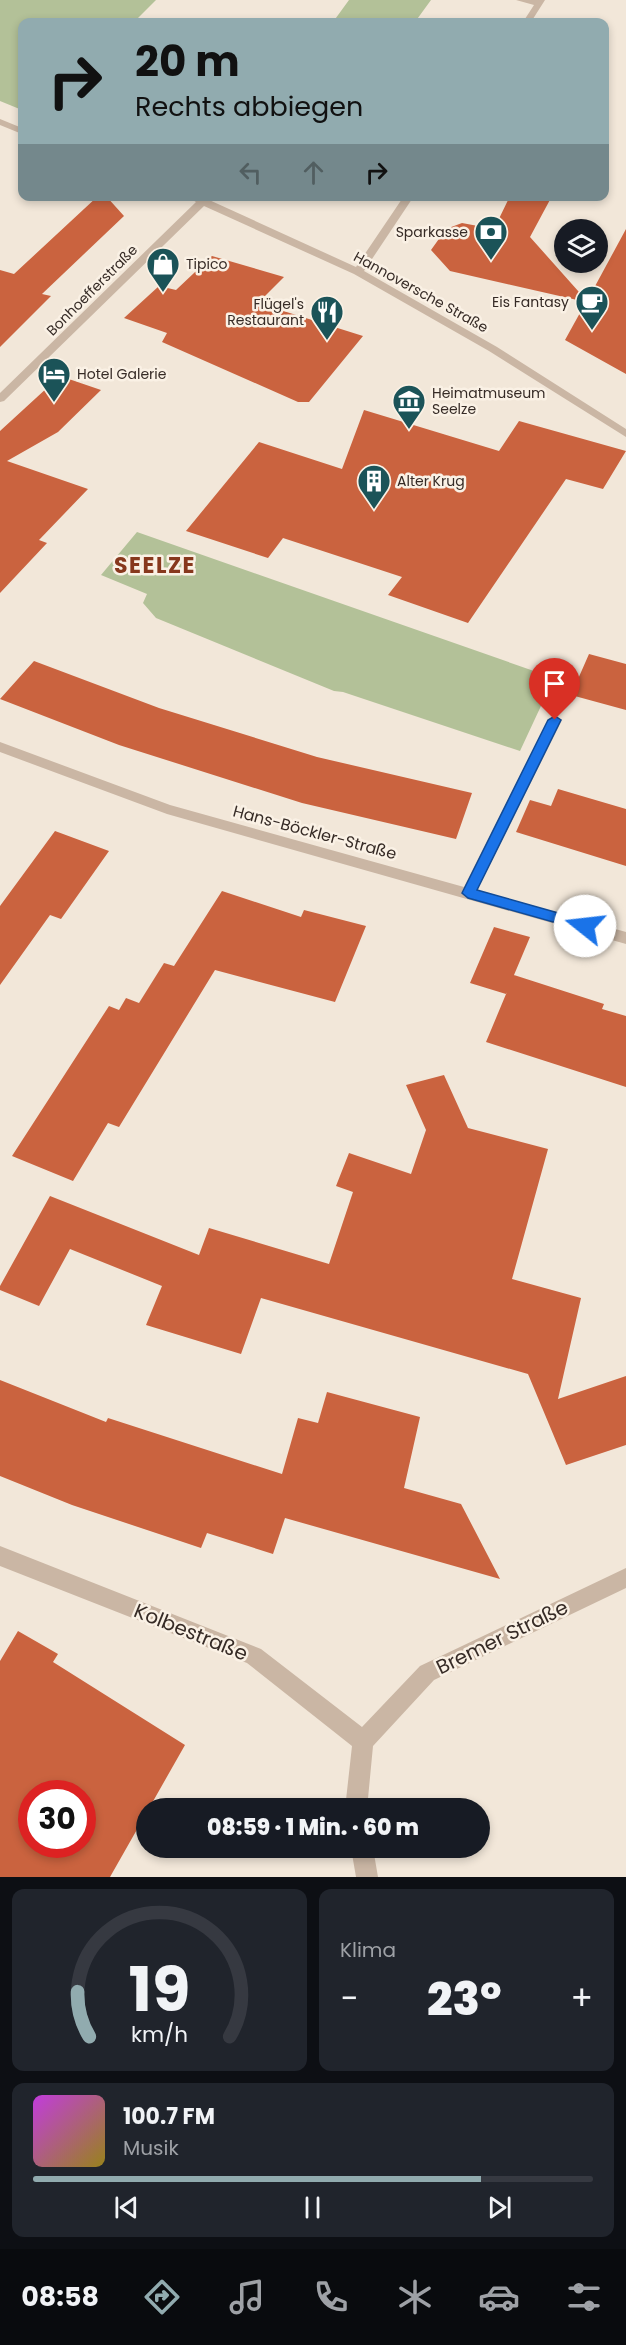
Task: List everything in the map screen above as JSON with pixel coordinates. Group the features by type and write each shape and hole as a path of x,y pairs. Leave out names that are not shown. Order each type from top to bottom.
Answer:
{"street":[{"path":"520,0 541,1"},
{"path":"530,18 541,1"},
{"path":"0,122 18,129"},
{"name":"Hannoversche Straße","path":"203,201 358,272 493,349 626,434"},
{"name":"Bonhoefferstraße","path":"0,399 203,201"},
{"path":"358,272 406,201"},
{"path":"468,893 555,720"},
{"name":"Hans-Böckler-Straße","path":"0,747 167,809 626,938"},
{"name":"Kolbestraße","path":"0,1556 254,1656 363,1742"},
{"name":"Bremer Straße","path":"363,1742 427,1673 626,1578"},
{"path":"357,1798 363,1742"},
{"path":"364,1858 367,1877"}],"green space":[{"path":"0,0 156,0 138,18 18,18 18,108 0,101"},
{"path":"349,0 431,0 418,18 336,18"},
{"path":"137,532 554,678 520,751 343,692 334,691 156,618 143,603 147,594 101,575"}],"building":[{"path":"93,201 110,201 124,216 42,294 51,296 0,347 0,270 14,274"},
{"path":"508,201 549,201 530,237 554,264 554,273 562,273 587,301 602,273 608,273 608,262 626,229 626,374 565,340 586,302 450,271 431,250 446,229 462,223 494,229"},
{"path":"212,256 284,277 258,303 363,336 309,402 298,402 162,342 167,333 124,318 159,286 176,290"},
{"path":"60,376 101,390 58,432 7,461 88,489 39,540 47,543 0,593 0,431"},
{"name":"Alter Krug","path":"364,410 499,451 519,421 626,451 603,489 566,479 468,623 388,595 402,577 283,538 268,558 186,531 259,442 342,469"},
{"path":"589,654 626,664 626,710 571,695"},
{"path":"34,661 159,708 317,757 472,793 456,839 302,803 119,745 0,699"},
{"path":"558,789 626,809 626,866 516,832 530,800 551,806"},
{"path":"55,831 109,851 61,919 50,915 0,985 0,906"},
{"path":"222,891 301,917 304,910 366,926 335,1002 215,970 119,1127 108,1123 73,1181 12,1156 109,1006 119,1010 126,998 139,1003 164,963 174,966"},
{"path":"494,927 530,937 506,994 470,983"},
{"path":"514,975 604,1004 602,1009 626,1016 626,1087 486,1042"},
{"path":"444,1075 468,1128 548,1149 512,1279 581,1298 558,1399 626,1376 626,1445 566,1465 528,1374 261,1298 241,1354 146,1325 162,1286 70,1249 39,1306 0,1290 0,1286 50,1196 199,1255 209,1228 329,1264 353,1192 336,1186 349,1153 411,1174 426,1130 406,1085"},
{"path":"0,1380 106,1422 108,1418 282,1474 298,1418 318,1423 327,1392 420,1417 404,1488 461,1504 500,1579 285,1518 273,1554 207,1533 201,1548 72,1505 0,1476"},
{"path":"18,1631 58,1654 53,1662 185,1745 155,1798 136,1798 136,1831 110,1877 0,1877 0,1661"}],"place":[{"name":"Sparkasse","path":"491,261"},
{"name":"Tipico","path":"163,293"},
{"name":"Eis Fantasy","path":"592,331"},
{"name":"Flügel's Restaurant","path":"327,341"},
{"name":"Hotel Galerie","path":"54,403"},
{"name":"Heimatmuseum Seelze","path":"409,430"},
{"name":"Alter Krug","path":"374,510"}],"district":[{"name":"SEELZE","path":"155,565"}],"route":[{"path":"555,720 468,893 585,926"}]}
